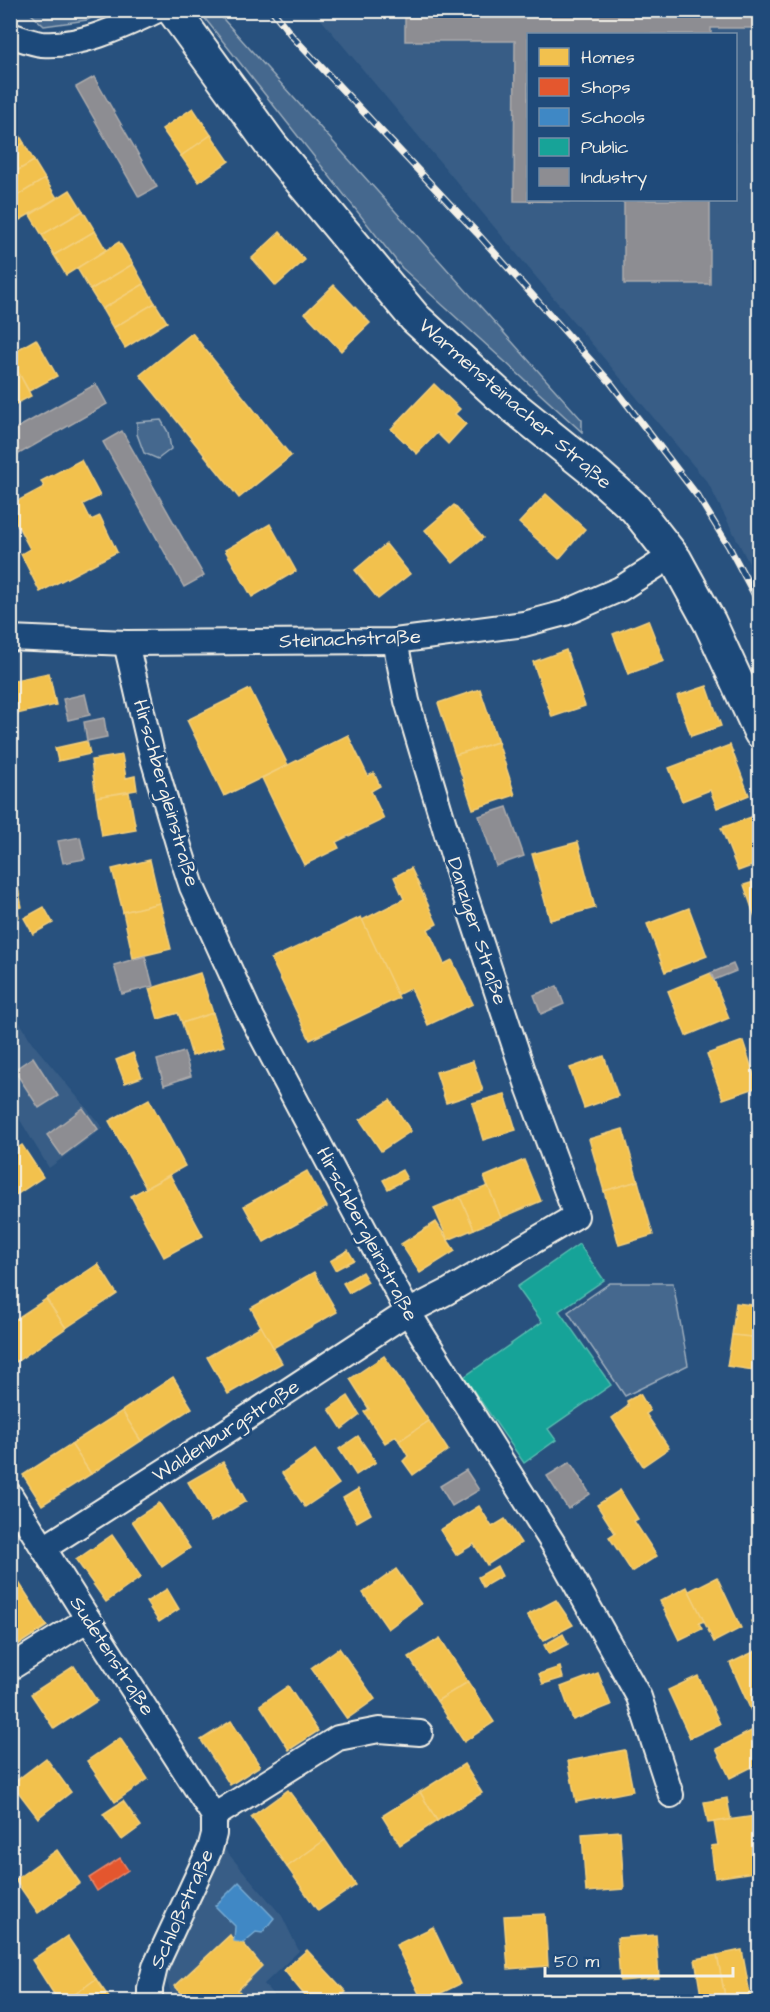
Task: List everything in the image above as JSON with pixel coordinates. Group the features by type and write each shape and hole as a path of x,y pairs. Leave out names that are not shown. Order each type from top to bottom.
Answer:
{"street":[{"path":"10,35 42,44 78,41 109,31 158,10"},
{"name":"Warmensteinacher Straße","path":"173,10 271,145 415,318 499,395 591,469 634,508 673,555 711,623 759,732"},
{"name":"Steinachstraße","path":"10,638 126,643 395,641 524,624 566,613 620,589 673,555"},
{"name":"Danziger Straße","path":"395,641 407,701 465,895 529,1089 576,1216"},
{"name":"Hirschbergleinstraße","path":"126,643 152,755 192,887 248,1010 408,1312 554,1545 639,1697 671,1795"},
{"name":"Waldenburgstraße","path":"44,1548 408,1312 447,1292 576,1216"},
{"name":"Sudetenstraße","path":"10,1495 214,1816"},
{"path":"10,1668 88,1620"},
{"path":"214,1816 338,1738 379,1730 420,1733"},
{"name":"Schloßstraße","path":"150,2001 150,1988 155,1967 210,1849 214,1834 214,1816"}],"shaded area":[{"path":"28,11 105,11 87,20 44,26"},
{"path":"199,11 216,11 582,420 582,432 402,268"},
{"path":"314,11 759,11 759,583 708,483"},
{"path":"161,420 168,432 171,449 158,459 144,453 137,434 137,422"},
{"path":"10,1006 33,1044 103,1128 49,1168 11,1105"},
{"path":"610,1283 673,1283 688,1365 625,1396 568,1312"},
{"path":"220,1844 282,1916 299,1951 264,1984 278,2001 174,2001 165,1976"}],"building: Homes":[{"path":"193,108 211,135 181,156 162,129"},
{"path":"13,124 24,143 10,151 10,126"},
{"path":"211,135 229,161 199,182 181,156"},
{"path":"24,143 34,161 10,175 10,151"},
{"path":"34,161 45,179 10,200 10,175"},
{"path":"45,179 57,198 18,221 10,209 10,200"},
{"path":"70,190 83,211 42,235 30,215"},
{"path":"83,211 95,231 54,255 42,235"},
{"path":"95,231 106,250 66,275 54,255"},
{"path":"280,232 305,260 276,286 252,258"},
{"path":"119,242 133,264 90,290 77,268"},
{"path":"133,264 144,284 102,309 90,290"},
{"path":"144,284 155,303 113,328 102,309"},
{"path":"334,285 370,323 341,351 305,313"},
{"path":"155,303 167,322 125,348 113,328"},
{"path":"192,333 291,456 239,498 140,375"},
{"path":"36,339 57,376 29,391 10,358 10,354"},
{"path":"12,360 31,396 10,407 10,361"},
{"path":"434,384 460,409 455,414 466,424 448,444 437,433 417,454 391,429"},
{"path":"81,460 100,496 83,504 91,520 100,516 117,552 40,592 21,554 30,549 10,511 10,505 44,487 41,481"},
{"path":"546,494 585,529 559,559 519,523"},
{"path":"454,505 483,538 453,563 425,530"},
{"path":"270,524 296,571 252,597 225,550"},
{"path":"386,544 410,574 378,599 355,570"},
{"path":"648,620 664,661 628,674 613,634"},
{"path":"566,650 585,706 552,717 533,662"},
{"path":"49,673 56,705 12,715 10,681"},
{"path":"707,686 721,726 691,736 677,696"},
{"path":"250,689 288,765 224,796 187,720"},
{"path":"480,689 498,742 455,755 438,703"},
{"path":"348,735 368,776 374,773 380,786 371,791 384,819 336,842 339,848 304,865 262,778"},
{"path":"87,741 90,754 58,761 55,748"},
{"path":"498,742 515,795 473,809 455,755"},
{"path":"730,745 749,795 717,808 710,790 682,801 669,768"},
{"path":"122,755 126,778 135,776 137,790 96,797 91,760"},
{"path":"129,792 136,830 102,836 96,797"},
{"path":"757,815 760,822 760,863 738,871 721,828"},
{"path":"578,842 595,908 550,920 532,854"},
{"path":"150,860 160,903 123,912 112,869"},
{"path":"411,868 437,924 428,929 444,964 452,960 473,1004 428,1025 411,988 397,995 362,920 404,899 394,877"},
{"path":"16,879 22,907 17,908 19,917 10,919 10,880"},
{"path":"760,880 760,932 744,885"},
{"path":"160,903 171,949 133,958 123,912"},
{"path":"44,907 53,923 33,934 24,918"},
{"path":"689,908 707,956 665,972 647,924"},
{"path":"361,917 399,998 310,1040 271,959"},
{"path":"200,973 213,1013 182,1023 178,1013 158,1019 149,989"},
{"path":"711,973 729,1018 686,1036 668,991"},
{"path":"213,1013 224,1046 192,1056 182,1023"},
{"path":"743,1041 758,1087 723,1099 707,1054"},
{"path":"133,1053 142,1077 125,1083 116,1060"},
{"path":"604,1056 618,1096 584,1108 570,1068"},
{"path":"473,1061 483,1091 446,1103 436,1072"},
{"path":"505,1094 516,1130 483,1140 472,1103"},
{"path":"149,1099 185,1166 146,1188 109,1121"},
{"path":"390,1100 411,1131 381,1151 360,1120"},
{"path":"623,1129 638,1181 604,1191 589,1139"},
{"path":"22,1145 43,1177 10,1199 10,1153"},
{"path":"524,1160 541,1201 501,1218 484,1177"},
{"path":"402,1170 407,1179 388,1189 383,1180"},
{"path":"307,1171 327,1207 264,1242 244,1206"},
{"path":"170,1175 203,1236 164,1257 131,1196"},
{"path":"638,1181 653,1235 619,1245 604,1191"},
{"path":"488,1186 501,1218 474,1229 460,1197"},
{"path":"460,1197 474,1229 448,1240 434,1208"},
{"path":"436,1222 455,1251 420,1273 401,1244"},
{"path":"348,1250 354,1260 335,1270 330,1261"},
{"path":"98,1264 117,1294 66,1328 46,1299"},
{"path":"314,1272 337,1312 273,1348 251,1308"},
{"path":"362,1272 368,1282 349,1293 343,1283"},
{"path":"46,1299 66,1328 16,1362 10,1354 10,1323"},
{"path":"736,1303 760,1306 760,1338 732,1335"},
{"path":"261,1326 282,1363 228,1394 207,1357"},
{"path":"732,1335 760,1338 760,1371 727,1366"},
{"path":"384,1356 429,1421 399,1441 396,1436 385,1443 364,1412 369,1409 350,1379"},
{"path":"173,1377 192,1408 141,1441 122,1411"},
{"path":"640,1394 650,1411 646,1414 669,1448 643,1466 612,1418 628,1406 627,1401"},
{"path":"348,1396 360,1415 342,1429 329,1409"},
{"path":"122,1411 141,1441 91,1474 71,1444"},
{"path":"429,1421 448,1450 413,1475 403,1461 408,1456 399,1441"},
{"path":"358,1436 376,1462 356,1475 339,1449"},
{"path":"71,1444 91,1474 42,1505 23,1475"},
{"path":"315,1450 339,1484 305,1507 282,1473"},
{"path":"223,1462 246,1501 211,1522 188,1482"},
{"path":"358,1489 371,1514 357,1522 343,1498"},
{"path":"620,1490 638,1519 634,1521 657,1556 632,1572 609,1537 615,1533 597,1505"},
{"path":"159,1503 190,1548 162,1567 132,1521"},
{"path":"479,1506 492,1527 505,1519 521,1543 487,1565 474,1544 456,1555 440,1530"},
{"path":"112,1535 141,1577 106,1602 76,1560"},
{"path":"497,1566 502,1576 483,1587 478,1577"},
{"path":"396,1569 421,1604 388,1629 363,1593"},
{"path":"717,1577 741,1628 714,1642 689,1591"},
{"path":"16,1578 47,1626 10,1650 10,1581"},
{"path":"687,1587 704,1621 699,1623 702,1629 679,1640 660,1601"},
{"path":"167,1589 179,1609 159,1622 146,1602"},
{"path":"556,1600 573,1625 543,1641 527,1615"},
{"path":"760,1617 760,1640 751,1621"},
{"path":"563,1634 568,1644 549,1654 544,1645"},
{"path":"440,1638 468,1682 437,1701 409,1657"},
{"path":"339,1648 375,1699 347,1719 311,1668"},
{"path":"760,1649 760,1731 730,1663"},
{"path":"74,1666 97,1701 54,1729 31,1694"},
{"path":"560,1667 563,1678 543,1684 539,1674"},
{"path":"598,1673 611,1705 573,1720 561,1687"},
{"path":"698,1676 720,1724 690,1738 668,1690"},
{"path":"468,1682 494,1722 464,1742 437,1701"},
{"path":"288,1686 318,1731 289,1750 260,1705"},
{"path":"231,1721 260,1766 230,1785 201,1740"},
{"path":"757,1728 760,1734 760,1763 730,1778 716,1749"},
{"path":"120,1738 148,1779 115,1802 87,1761"},
{"path":"625,1750 633,1791 576,1802 568,1761"},
{"path":"46,1758 71,1792 38,1818 12,1784"},
{"path":"464,1764 482,1793 437,1821 420,1792"},
{"path":"288,1790 325,1840 287,1867 251,1817"},
{"path":"420,1792 437,1821 400,1845 382,1816"},
{"path":"727,1798 731,1820 708,1823 704,1802"},
{"path":"123,1801 141,1826 122,1840 103,1814"},
{"path":"755,1816 760,1847 760,1871 715,1878 711,1846 718,1845 714,1822"},
{"path":"620,1831 624,1889 586,1892 582,1834"},
{"path":"325,1840 356,1885 318,1911 287,1867"},
{"path":"57,1850 80,1883 38,1913 15,1880"},
{"path":"545,1914 548,1966 508,1969 504,1916"},
{"path":"433,1927 460,1984 423,2002 396,1945"},
{"path":"230,1935 234,1941 243,1943 262,1966 238,1990 245,1997 242,2002 234,2002 232,1999 229,2002 188,2002 175,1986"},
{"path":"656,1935 659,1978 620,1981 617,1938"},
{"path":"67,1936 96,1979 64,2002 59,2002 32,1960"},
{"path":"307,1950 346,1992 335,2002 310,2002 284,1970"},
{"path":"742,1950 751,2000 726,2002 717,1955"},
{"path":"717,1955 726,2002 702,2002 695,1959"},
{"path":"96,1979 112,2002 64,2002"}],"building: Shops":[{"path":"120,1858 128,1870 97,1891 89,1878"}],"building: Schools":[{"path":"239,1882 274,1918 262,1933 256,1932 243,1943 234,1941 235,1926 215,1906"}],"building: Public":[{"path":"579,1244 604,1280 559,1311 611,1385 548,1429 556,1440 524,1463 464,1377 542,1322 517,1287"}],"building: Industry":[{"path":"405,10 760,10 760,28 711,28 711,33 527,33 527,201 710,201 710,284 624,284 624,202 514,201 515,41 405,41"},
{"path":"94,77 157,187 139,197 76,87"},
{"path":"96,384 107,404 10,459 10,432"},
{"path":"122,431 204,576 184,587 103,442"},
{"path":"85,694 90,715 68,720 63,699"},
{"path":"104,718 107,737 87,741 84,722"},
{"path":"507,807 524,856 496,866 479,816"},
{"path":"80,837 85,859 63,863 58,841"},
{"path":"145,956 153,986 122,994 114,965"},
{"path":"733,964 736,971 714,980 711,973"},
{"path":"557,986 564,1004 541,1014 534,995"},
{"path":"10,1025 18,1037 10,1042"},
{"path":"184,1052 191,1076 164,1085 157,1060"},
{"path":"33,1057 58,1096 39,1108 14,1070"},
{"path":"83,1108 98,1129 62,1156 47,1135"},
{"path":"570,1462 590,1494 568,1509 547,1476"},
{"path":"466,1470 479,1490 452,1506 440,1486"}],"railway":[{"path":"272,10 292,36 477,233 610,382 699,498 760,605"}]}
